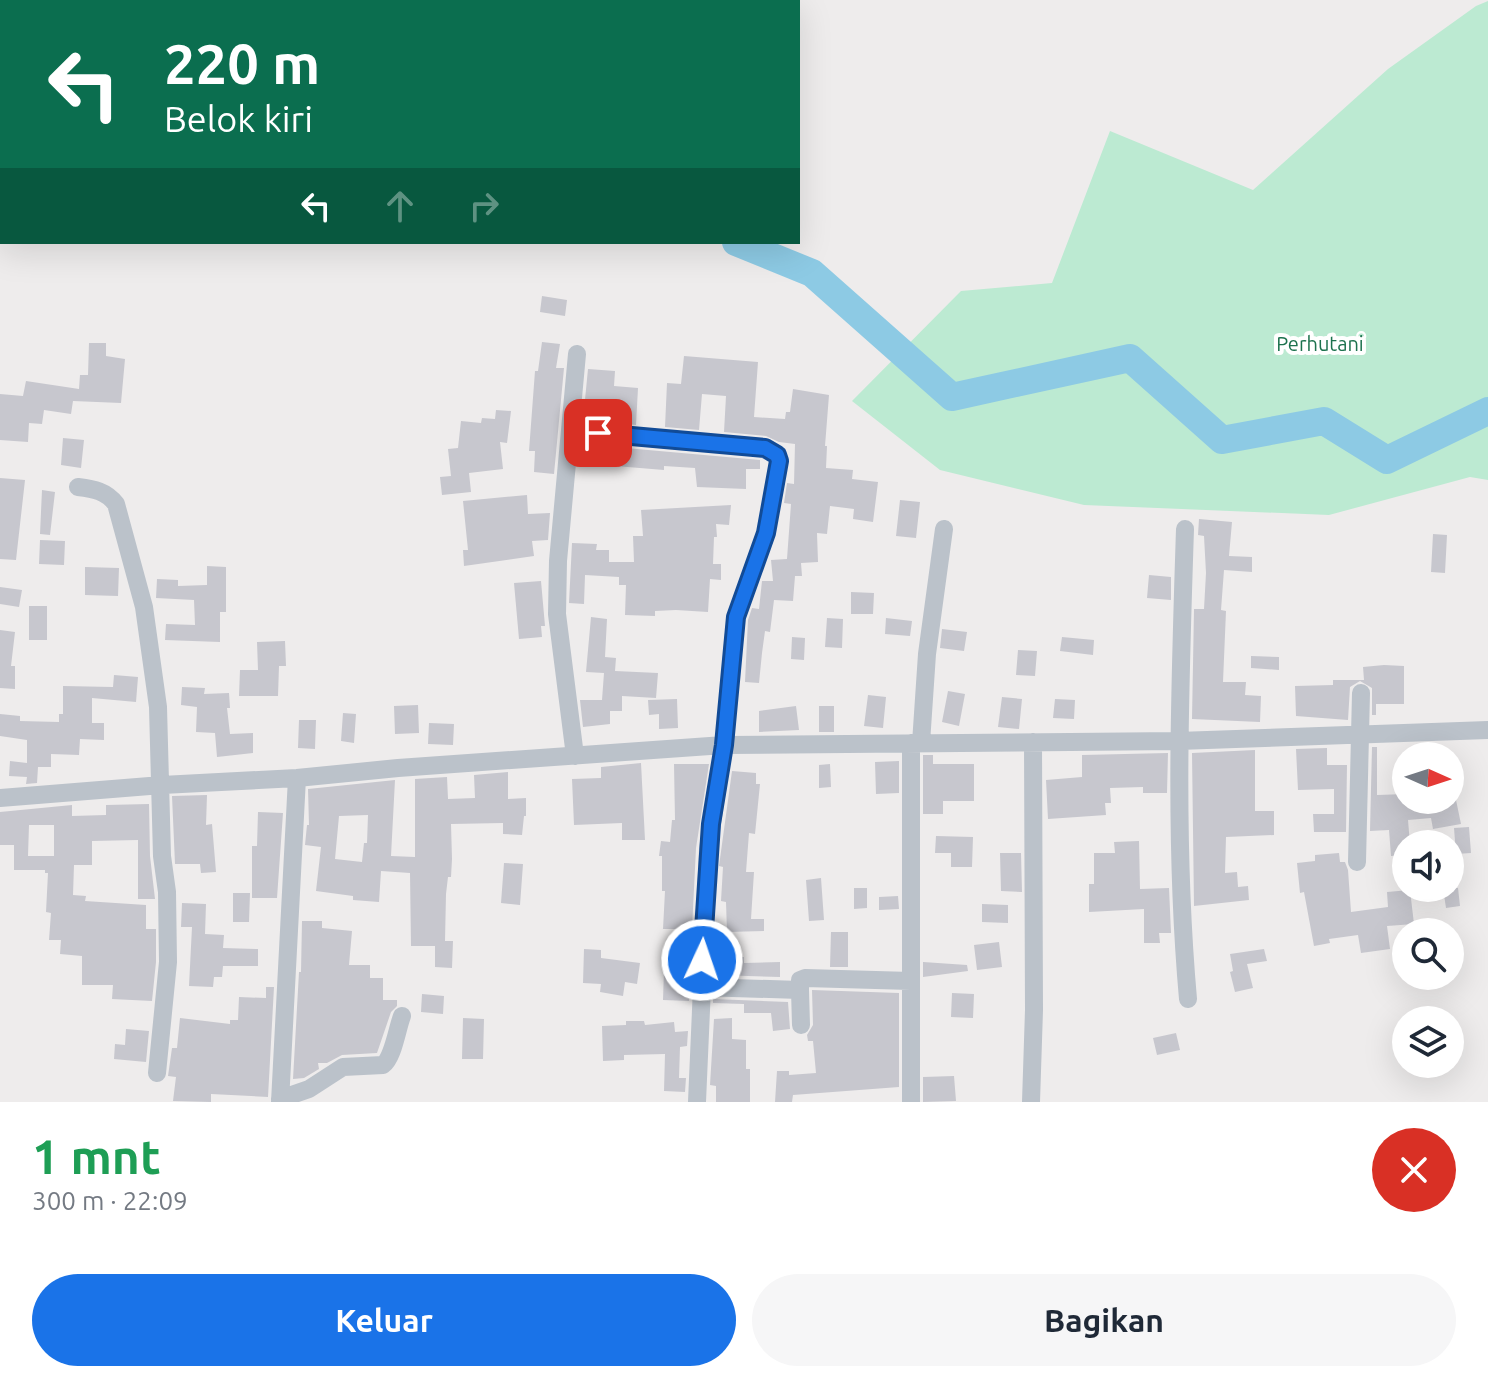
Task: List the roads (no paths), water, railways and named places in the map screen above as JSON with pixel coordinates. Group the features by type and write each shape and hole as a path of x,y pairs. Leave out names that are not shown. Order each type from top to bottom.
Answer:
{"street":[{"path":"575,756 557,614 558,561 577,354"},
{"path":"570,431 765,448 777,455 779,461 766,533 736,617 724,745 711,824 700,987 697,1102"},
{"path":"78,487 94,489 110,496 116,504 150,640 158,707 168,962 157,1073"},
{"path":"911,1102 916,743 944,529"},
{"path":"1185,529 1178,741 1181,911 1188,999"},
{"path":"1357,862 1361,693"},
{"path":"0,798 724,745 1178,741 1488,730"},
{"path":"1031,1102 1034,1010 1033,742"},
{"path":"297,778 280,1100 309,1089 343,1067 383,1065 388,1062 402,1016"},
{"path":"801,1025 800,980 805,978 911,981"},
{"path":"700,987 800,990"}],"waterway":[{"path":"741,244 812,273 952,397 1130,358 1222,440 1324,421 1387,460 1488,411"}],"park label":[{"name":"Perhutani","path":"1320,344"}]}
